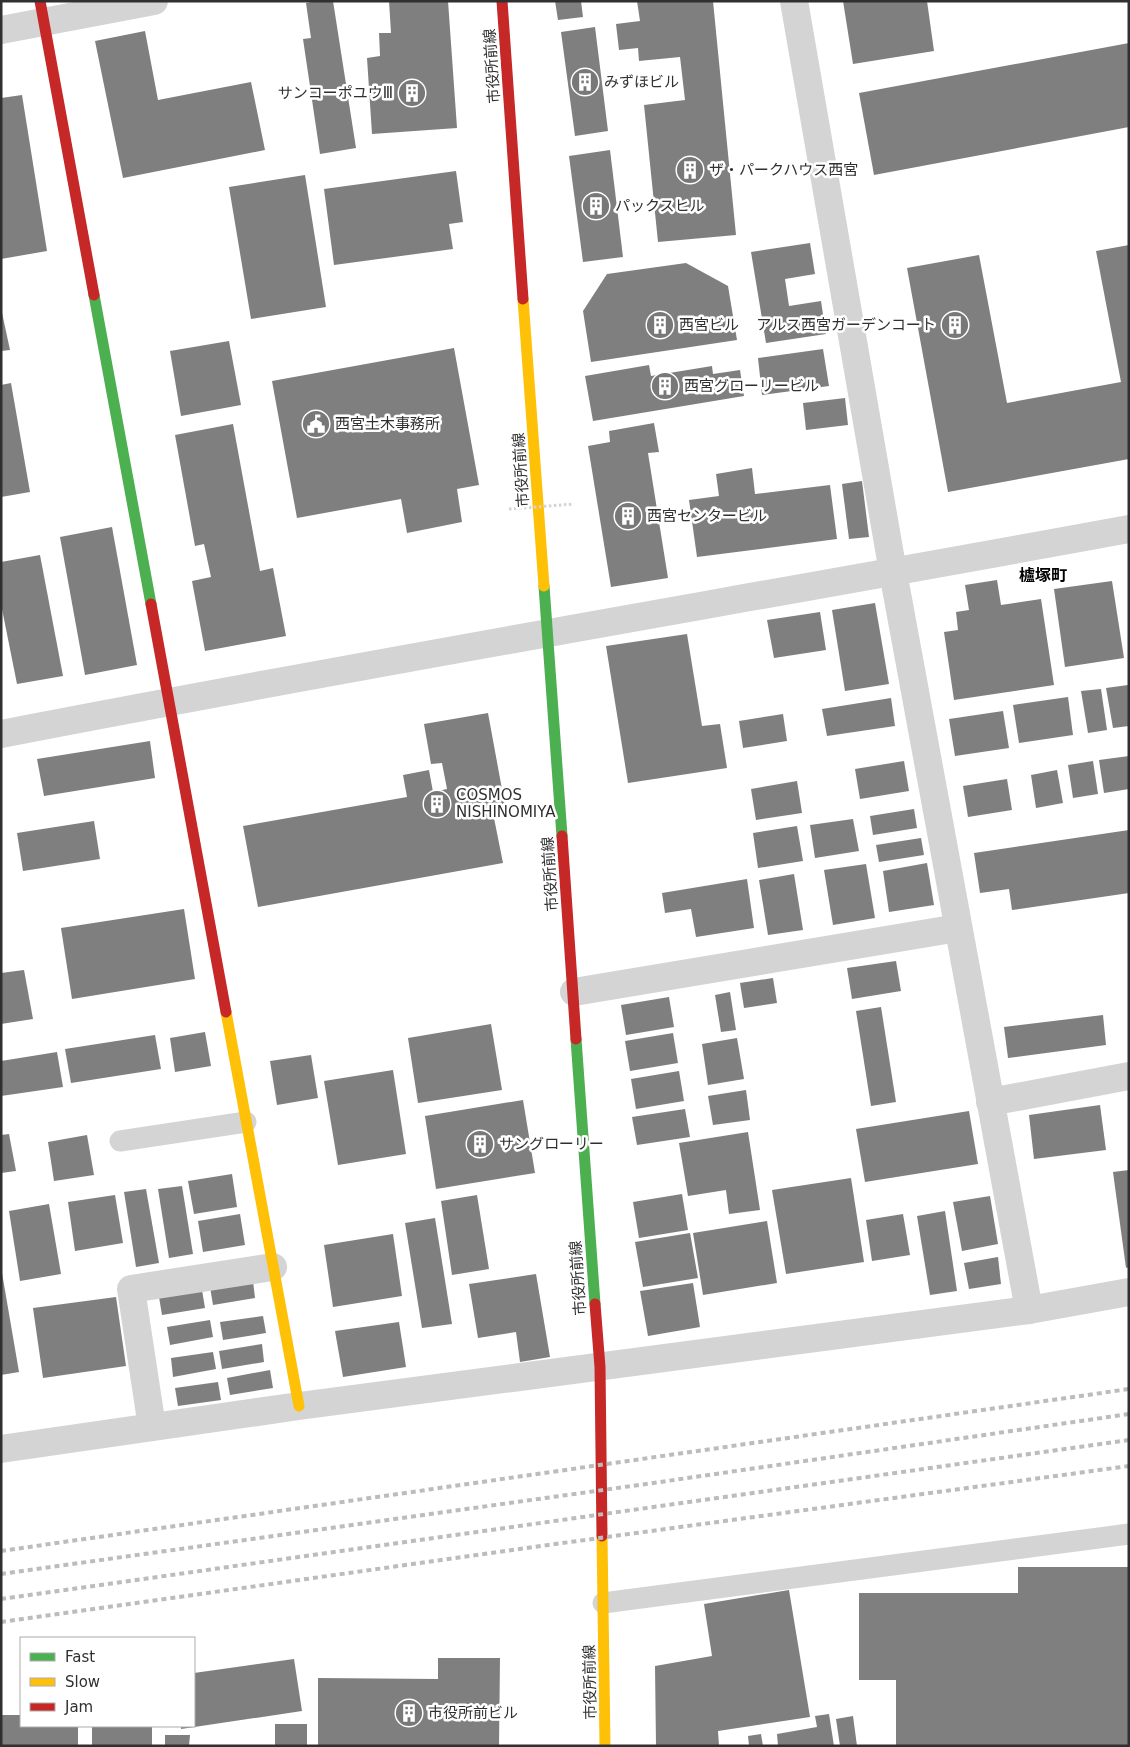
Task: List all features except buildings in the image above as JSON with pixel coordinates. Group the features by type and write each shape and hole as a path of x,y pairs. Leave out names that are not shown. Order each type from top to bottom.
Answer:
{"street":[{"path":"1,30 42,12 154,1"},
{"name":"市役所前線","path":"502,1 600,1367 606,1746"},
{"path":"794,1 893,572 1029,1310"},
{"path":"42,12 299,1406"},
{"path":"1,734 168,701 1129,529"},
{"path":"574,992 958,928"},
{"path":"990,1102 1129,1076"},
{"path":"152,1427 131,1289 273,1267"},
{"path":"1,1449 299,1406 1029,1310 1129,1292"}],"lane":[{"path":"120,1141 246,1122"},
{"path":"603,1603 1129,1534"}],"path":[{"path":"509,509 574,504"}],"railway":[{"path":"1,1551 1129,1389"},
{"path":"1,1574 1129,1414"},
{"path":"1,1599 1129,1440"},
{"path":"1,1622 1129,1466"}],"traffic: fast":[{"path":"94,295 151,604"},
{"path":"544,586 562,836"},
{"path":"576,1039 595,1304"}],"traffic: slow":[{"path":"523,299 544,586"},
{"path":"226,1012 299,1406"},
{"path":"602,1536 605,1746"}],"traffic: jam":[{"path":"40,1 94,295"},
{"path":"502,1 523,299"},
{"path":"151,604 226,1012"},
{"path":"562,836 576,1039"},
{"path":"595,1304 600,1367 602,1536"}],"place":[{"name":"みずほビル","path":"585,82"},
{"name":"サンコーポユウⅢ","path":"412,93"},
{"name":"ザ・パークハウス西宮","path":"690,170"},
{"name":"パックスヒル","path":"596,206"},
{"name":"西宮ビル","path":"660,325"},
{"name":"アルス西宮ガーデンコート","path":"955,325"},
{"name":"西宮グローリービル","path":"665,386"},
{"name":"西宮土木事務所","path":"316,424"},
{"name":"西宮センタービル","path":"628,516"},
{"name":"COSMOS NISHINOMIYA","path":"437,804"},
{"name":"サングローリー","path":"480,1144"},
{"name":"市役所前ビル","path":"409,1713"}],"district":[{"name":"櫨塚町","path":"1043,575"}]}
